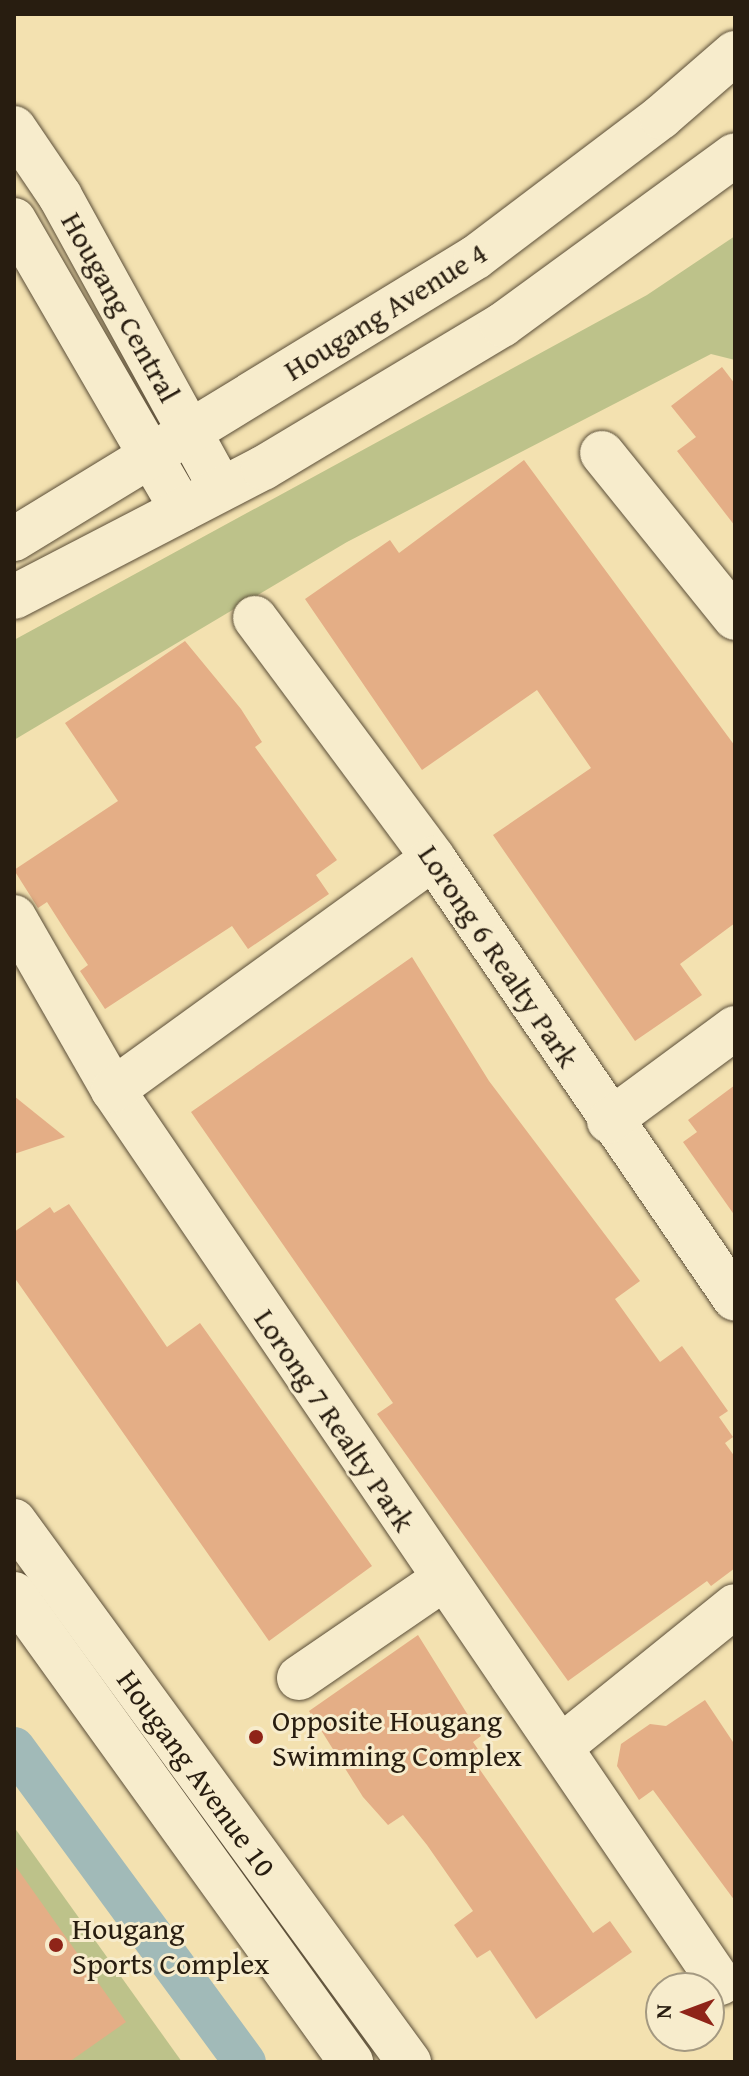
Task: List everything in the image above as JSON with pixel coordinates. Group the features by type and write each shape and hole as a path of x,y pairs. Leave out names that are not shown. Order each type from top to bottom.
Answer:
{"street":[{"name":"Hougang Avenue 4","path":"14,539 189,429 476,257 661,117 735,53"},
{"name":"Hougang Central","path":"14,128 60,196 221,489"},
{"path":"14,597 221,489 502,325 735,155"},
{"name":"Hougang Central","path":"14,220 182,510"},
{"path":"602,453 735,618"},
{"name":"Lorong 6 Realty Park","path":"255,618 433,858 609,1121 735,1299"},
{"path":"113,1090 433,858"},
{"name":"Lorong 7 Realty Park","path":"14,917 113,1090 442,1580 563,1745 713,1972"},
{"path":"609,1121 735,1028"},
{"name":"Hougang Avenue 10","path":"14,1521 409,2062"},
{"path":"299,1678 442,1580"},
{"name":"Hougang Avenue 10","path":"14,1594 351,2062"},
{"path":"563,1745 735,1606"}],"green space":[{"path":"735,236 735,360 711,354 347,542 14,740 14,640 647,295"},
{"name":"Hougang Sports Complex","path":"14,1827 182,2062 14,2062"}],"building":[{"path":"722,367 735,384 735,526 677,451 696,437 671,406"},
{"path":"524,460 735,746 735,923 680,964 702,995 635,1041 493,835 591,768 537,690 422,770 305,599 390,540 399,553"},
{"path":"185,641 241,709 262,742 255,747 337,860 316,875 329,894 248,949 232,926 105,1009 80,971 88,965 47,902 38,908 14,870 118,801 65,723"},
{"path":"412,957 489,1081 640,1281 615,1299 660,1362 682,1346 728,1411 719,1417 733,1437 725,1443 735,1457 735,1568 711,1586 707,1581 568,1681 377,1414 393,1403 191,1112"},
{"path":"735,1085 735,1216 683,1142 697,1132 688,1120"},
{"path":"14,1096 65,1137 14,1154"},
{"path":"69,1204 167,1347 200,1323 372,1566 269,1641 14,1277 14,1232 50,1207 54,1213"},
{"path":"418,1635 481,1736 473,1742 484,1758 476,1764 593,1933 610,1921 632,1952 536,2019 490,1950 477,1958 454,1925 473,1911 427,1845 403,1815 388,1825 363,1797 309,1711"},
{"path":"705,1700 735,1745 735,1901 653,1790 639,1800 617,1766 621,1744 650,1724 666,1726"},
{"name":"Hougang Sports Complex","path":"14,1864 126,2022 69,2062 14,2062"}],"waterway":[{"path":"14,1748 245,2062"}],"place":[{"name":"Opposite Hougang Swimming Complex","path":"256,1737"},
{"name":"Hougang Sports Complex","path":"56,1945"}]}
